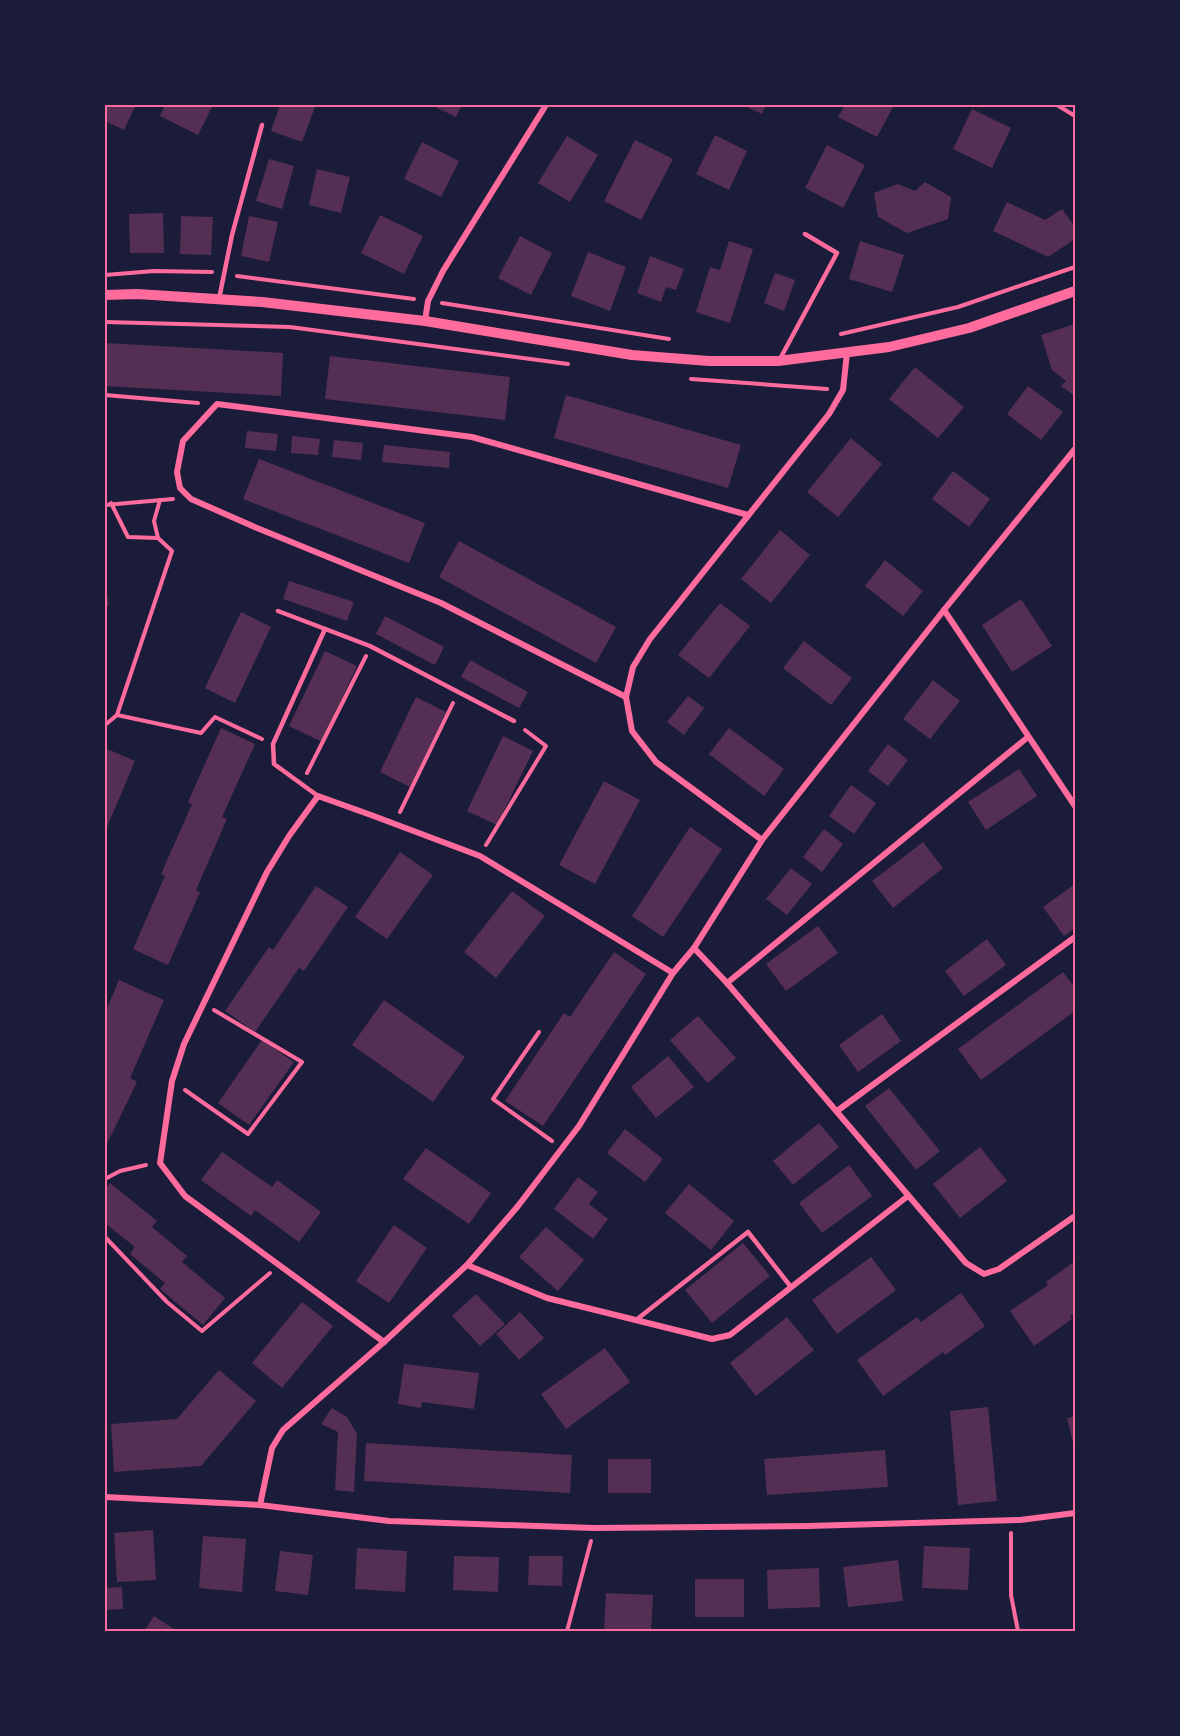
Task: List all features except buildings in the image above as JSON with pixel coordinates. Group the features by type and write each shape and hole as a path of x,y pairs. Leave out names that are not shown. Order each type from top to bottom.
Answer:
{"street":[{"path":"425,321 428,301 443,271 546,105"},
{"path":"105,296 137,294 262,302 425,321 632,355 710,361 778,361 889,347 969,328 1075,291"},
{"path":"762,840 656,762 632,731 626,697 633,667 650,639 829,414 843,390 847,353"},
{"path":"626,697 441,603 256,528 191,499 180,488 177,472 183,441 217,404 472,437 748,515"},
{"path":"260,1505 272,1448 283,1430 467,1266 518,1206 579,1126 673,973 694,948 762,840 1075,448"},
{"path":"944,610 1075,806"},
{"path":"727,983 1028,737"},
{"path":"384,1342 185,1196 160,1162 172,1081 184,1044 267,872 318,796 480,856 673,973"},
{"path":"837,1111 1075,937"},
{"path":"694,948 727,983 966,1263 984,1274 999,1269 1075,1216"},
{"path":"467,1266 547,1298 712,1339 730,1335 908,1196"},
{"path":"105,1497 260,1505 388,1521 594,1528 807,1526 1011,1520 1075,1513"}],"lane":[{"path":"219,299 232,235 262,125"},
{"path":"778,361 837,253 805,234"},
{"path":"278,611 371,647 514,721"},
{"path":"318,796 274,764 273,744 325,629"},
{"path":"636,1320 748,1232 791,1287"}],"path":[{"path":"1057,105 1075,116"},
{"path":"831,336 958,307 1075,267"},
{"path":"105,276 154,271 224,274 428,301 675,340"},
{"path":"105,322 290,327 577,365"},
{"path":"681,377 715,382 843,390"},
{"path":"105,395 217,404"},
{"path":"105,505 191,499"},
{"path":"105,725 117,715 172,551 158,538 154,521 160,500"},
{"path":"111,503 128,537 158,538"},
{"path":"301,784 371,647"},
{"path":"395,824 458,692"},
{"path":"117,715 201,733 215,717 273,744"},
{"path":"480,856 546,746 514,721"},
{"path":"172,1081 248,1134 302,1062 203,1004"},
{"path":"539,1032 493,1099 562,1148"},
{"path":"105,1179 120,1171 160,1162"},
{"path":"105,1237 167,1302 202,1331 280,1265"},
{"path":"1011,1520 1011,1595 1017,1631"},
{"path":"567,1631 594,1528"}]}
